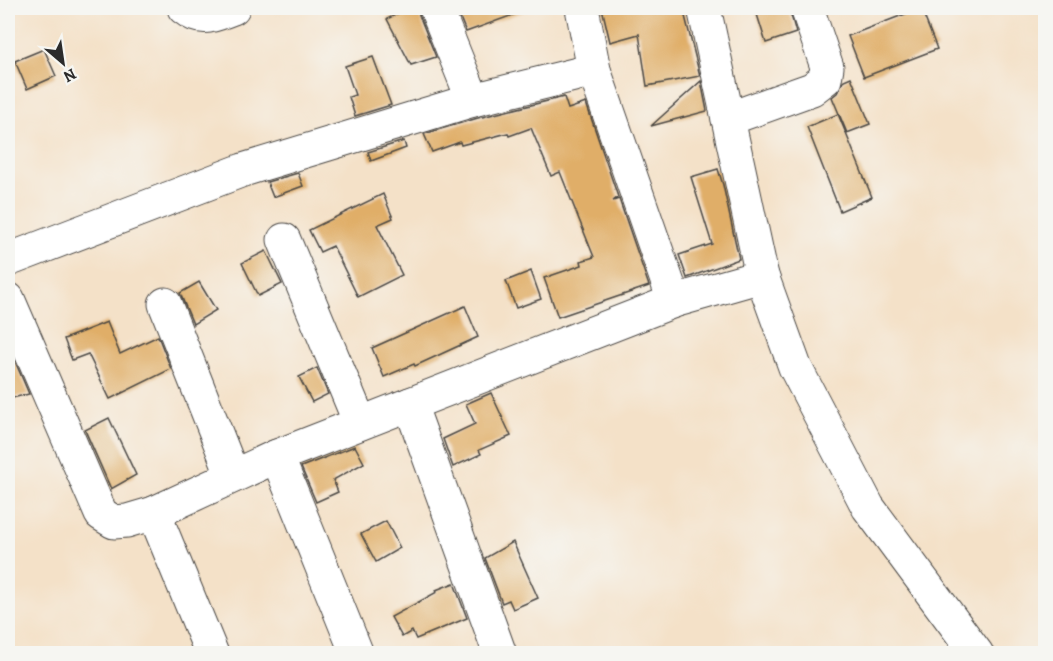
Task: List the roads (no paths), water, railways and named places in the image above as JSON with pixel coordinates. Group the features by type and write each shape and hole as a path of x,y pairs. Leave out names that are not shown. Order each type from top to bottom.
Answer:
{"street":[{"path":"184,8 194,16 209,16 233,8"},
{"path":"435,8 473,100"},
{"path":"582,8 594,70 674,301"},
{"path":"704,8 762,276 795,367 868,507 977,654"},
{"path":"728,119 813,89 825,79 827,67 807,8"},
{"path":"8,260 243,170 473,100 594,70"},
{"path":"284,240 360,423"},
{"path":"8,299 101,514 114,522 127,521 154,513 277,456 674,301 762,276"},
{"path":"165,304 232,477"},
{"path":"410,404 500,654"},
{"path":"277,456 357,654"},
{"path":"154,513 212,654"}]}
